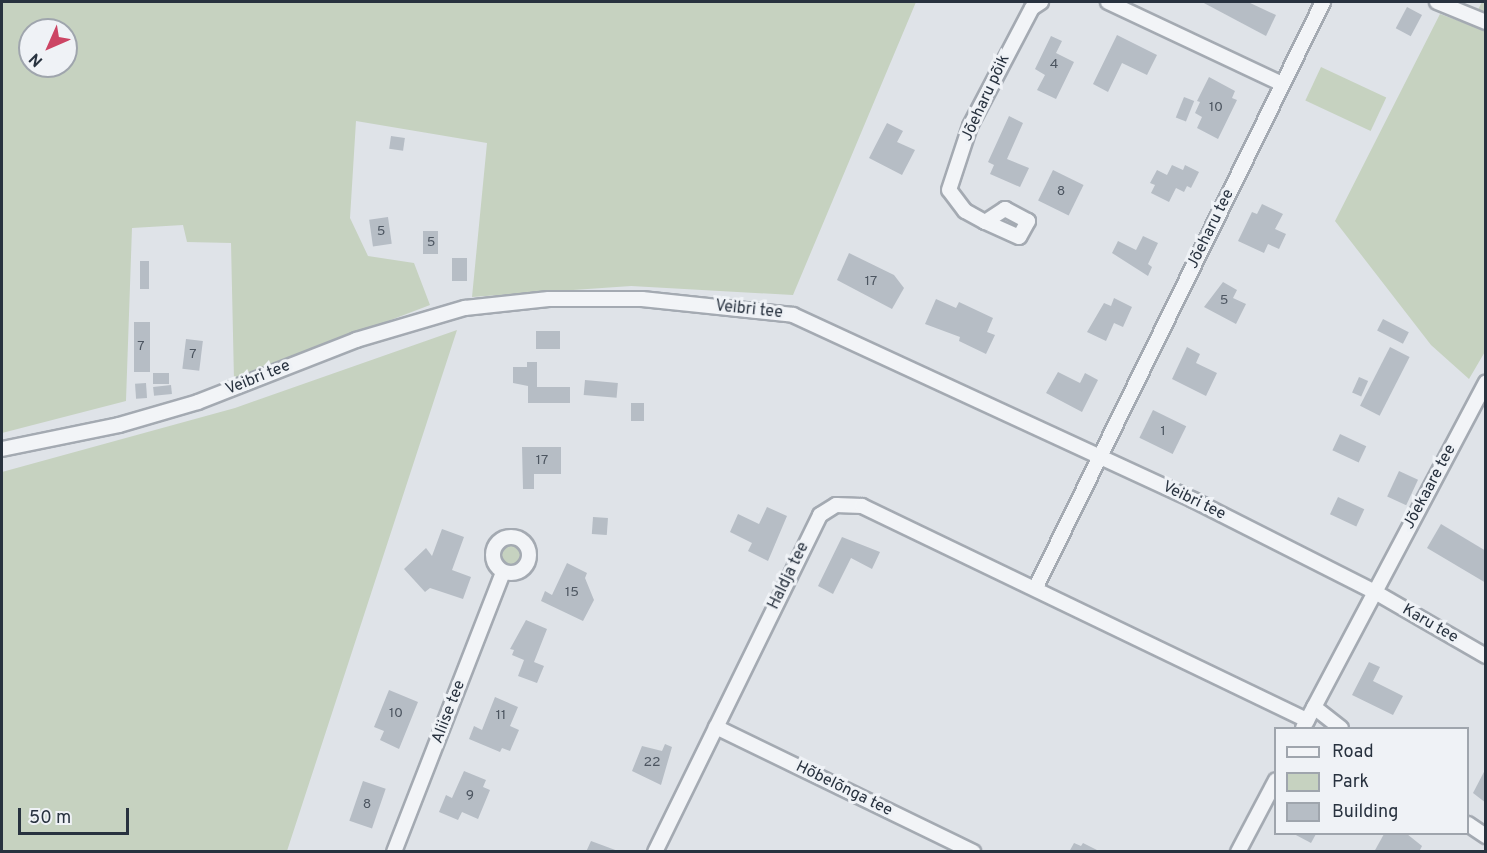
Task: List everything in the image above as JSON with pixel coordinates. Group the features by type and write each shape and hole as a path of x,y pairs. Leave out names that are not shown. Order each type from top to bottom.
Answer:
{"street":[{"name":"Jõeharu põik","path":"986,222 965,211 949,190 970,126 1027,17 1041,2"},
{"path":"1108,2 1282,84"},
{"name":"Jõeharu tee","path":"1099,456 1323,2"},
{"path":"1437,2 1485,22"},
{"name":"Veibri tee","path":"2,449 119,425 198,402 356,339 465,308 549,298 642,299 793,315 1099,456 1375,592"},
{"name":"Jõekaare tee","path":"1375,592 1485,382"},
{"path":"1036,587 1099,456"},
{"name":"Haldja tee","path":"656,852 812,530 827,508 843,503 862,506 1036,587 1305,724"},
{"name":"Aliise tee","path":"394,852 503,572"},
{"path":"1305,724 1375,592"},
{"name":"Karu tee","path":"1375,592 1485,656"},
{"path":"1314,707 1339,727"},
{"name":"Hõbelõnga tee","path":"716,727 973,852"},
{"path":"1238,852 1274,782"},
{"path":"1469,825 1485,836"}],"green space":[{"path":"2,2 916,2 793,295 631,286 472,297 487,143 356,121 350,218 368,256 414,263 430,305 234,380 231,243 187,242 183,225 132,228 126,401 2,433"},
{"path":"1482,2 1485,2 1486,350 1469,379 1431,345 1335,221 1440,14 1470,25"},
{"path":"1321,67 1386,97 1371,131 1305,101"},
{"path":"457,330 287,851 2,851 2,472 235,408"},
{"path":"511,540 521,545 526,555 521,565 511,570 501,565 496,555 501,545"}],"building":[{"path":"1202,2 1248,2 1276,15 1266,36"},
{"path":"1407,7 1422,15 1411,36 1396,28"},
{"path":"1117,35 1157,55 1147,75 1122,63 1108,92 1093,84"},
{"path":"1051,36 1062,41 1056,53 1074,62 1056,99 1037,90 1045,75 1035,69"},
{"path":"1209,77 1235,91 1232,98 1237,100 1218,139 1197,128 1202,117 1195,113 1200,102 1197,101"},
{"path":"1184,97 1194,101 1186,122 1176,117"},
{"path":"1009,116 1023,123 1007,159 1029,168 1020,187 990,174 994,165 988,162"},
{"path":"887,123 903,131 897,142 915,150 902,175 869,158"},
{"path":"391,136 405,138 403,151 389,149"},
{"path":"1172,165 1183,170 1185,165 1199,172 1191,188 1187,186 1184,192 1176,188 1169,202 1151,193 1155,185 1150,183 1157,170 1167,175"},
{"path":"1053,170 1084,185 1069,215 1038,201"},
{"path":"1262,204 1283,214 1275,229 1286,234 1279,249 1268,244 1264,253 1238,241 1252,212 1257,214"},
{"path":"388,217 392,244 373,246 369,220"},
{"path":"423,231 438,231 438,254 423,254"},
{"path":"1143,236 1158,243 1148,264 1152,267 1148,276 1112,253 1118,241 1136,250"},
{"path":"849,253 894,275 904,288 892,309 837,280"},
{"path":"452,258 467,258 467,281 452,281"},
{"path":"140,261 149,261 149,289 140,289"},
{"path":"1223,282 1237,290 1233,298 1246,304 1236,324 1204,307"},
{"path":"1114,298 1132,307 1123,327 1114,323 1106,341 1087,332 1104,303 1111,306"},
{"path":"936,299 956,308 959,302 993,318 987,332 995,335 986,354 959,341 960,337 925,324"},
{"path":"1383,319 1409,332 1403,344 1377,331"},
{"path":"134,322 150,322 150,372 134,372"},
{"path":"536,331 560,331 560,349 536,349"},
{"path":"186,339 203,341 199,371 182,369"},
{"path":"1187,347 1200,354 1196,363 1217,373 1206,396 1172,379"},
{"path":"1390,347 1410,357 1380,416 1360,406"},
{"path":"527,362 537,362 537,387 570,387 570,403 528,403 528,386 513,383 513,367 527,367"},
{"path":"1058,372 1080,383 1085,373 1098,380 1082,412 1046,393"},
{"path":"153,373 169,373 169,384 153,384"},
{"path":"1359,377 1368,381 1361,397 1352,393"},
{"path":"585,380 618,383 617,398 584,395"},
{"path":"146,383 147,398 136,399 135,384"},
{"path":"171,385 172,394 154,396 153,387"},
{"path":"631,403 644,403 644,421 631,421"},
{"path":"1153,410 1186,426 1173,454 1139,438"},
{"path":"1340,434 1366,446 1359,463 1332,450"},
{"path":"522,447 561,447 561,474 534,474 534,489 523,489"},
{"path":"1399,471 1418,480 1406,505 1387,496"},
{"path":"1338,497 1364,509 1356,526 1330,514"},
{"path":"767,507 787,516 768,561 748,551 752,543 730,532 738,514 759,524"},
{"path":"593,517 608,518 607,535 592,534"},
{"path":"1441,524 1486,551 1486,583 1427,548"},
{"path":"442,529 464,537 452,570 471,577 463,599 430,588 425,592 404,569 426,548 432,556"},
{"path":"842,537 880,552 872,569 851,558 833,594 818,586"},
{"path":"567,563 587,573 585,578 594,600 583,621 541,601 545,591 552,595"},
{"path":"526,620 547,629 534,662 544,666 537,683 518,676 524,660 512,655 514,650 510,649"},
{"path":"1369,662 1380,667 1373,681 1403,696 1393,715 1352,695"},
{"path":"389,690 418,702 399,749 380,740 384,731 374,727"},
{"path":"495,697 518,707 510,726 519,730 510,751 502,748 500,752 469,739 474,726 482,730"},
{"path":"665,744 672,747 661,785 632,771 642,746 662,751"},
{"path":"1486,768 1486,803 1473,793"},
{"path":"464,771 486,780 483,787 490,790 478,819 462,812 458,820 439,812 446,795 452,798"},
{"path":"363,781 386,789 372,829 349,821"},
{"path":"1296,835 1315,835 1311,843"},
{"path":"1383,835 1408,835 1422,846 1419,852 1374,852"},
{"path":"591,841 618,851 618,852 586,852"},
{"path":"1074,843 1081,846 1083,843 1101,852 1069,852"}]}
